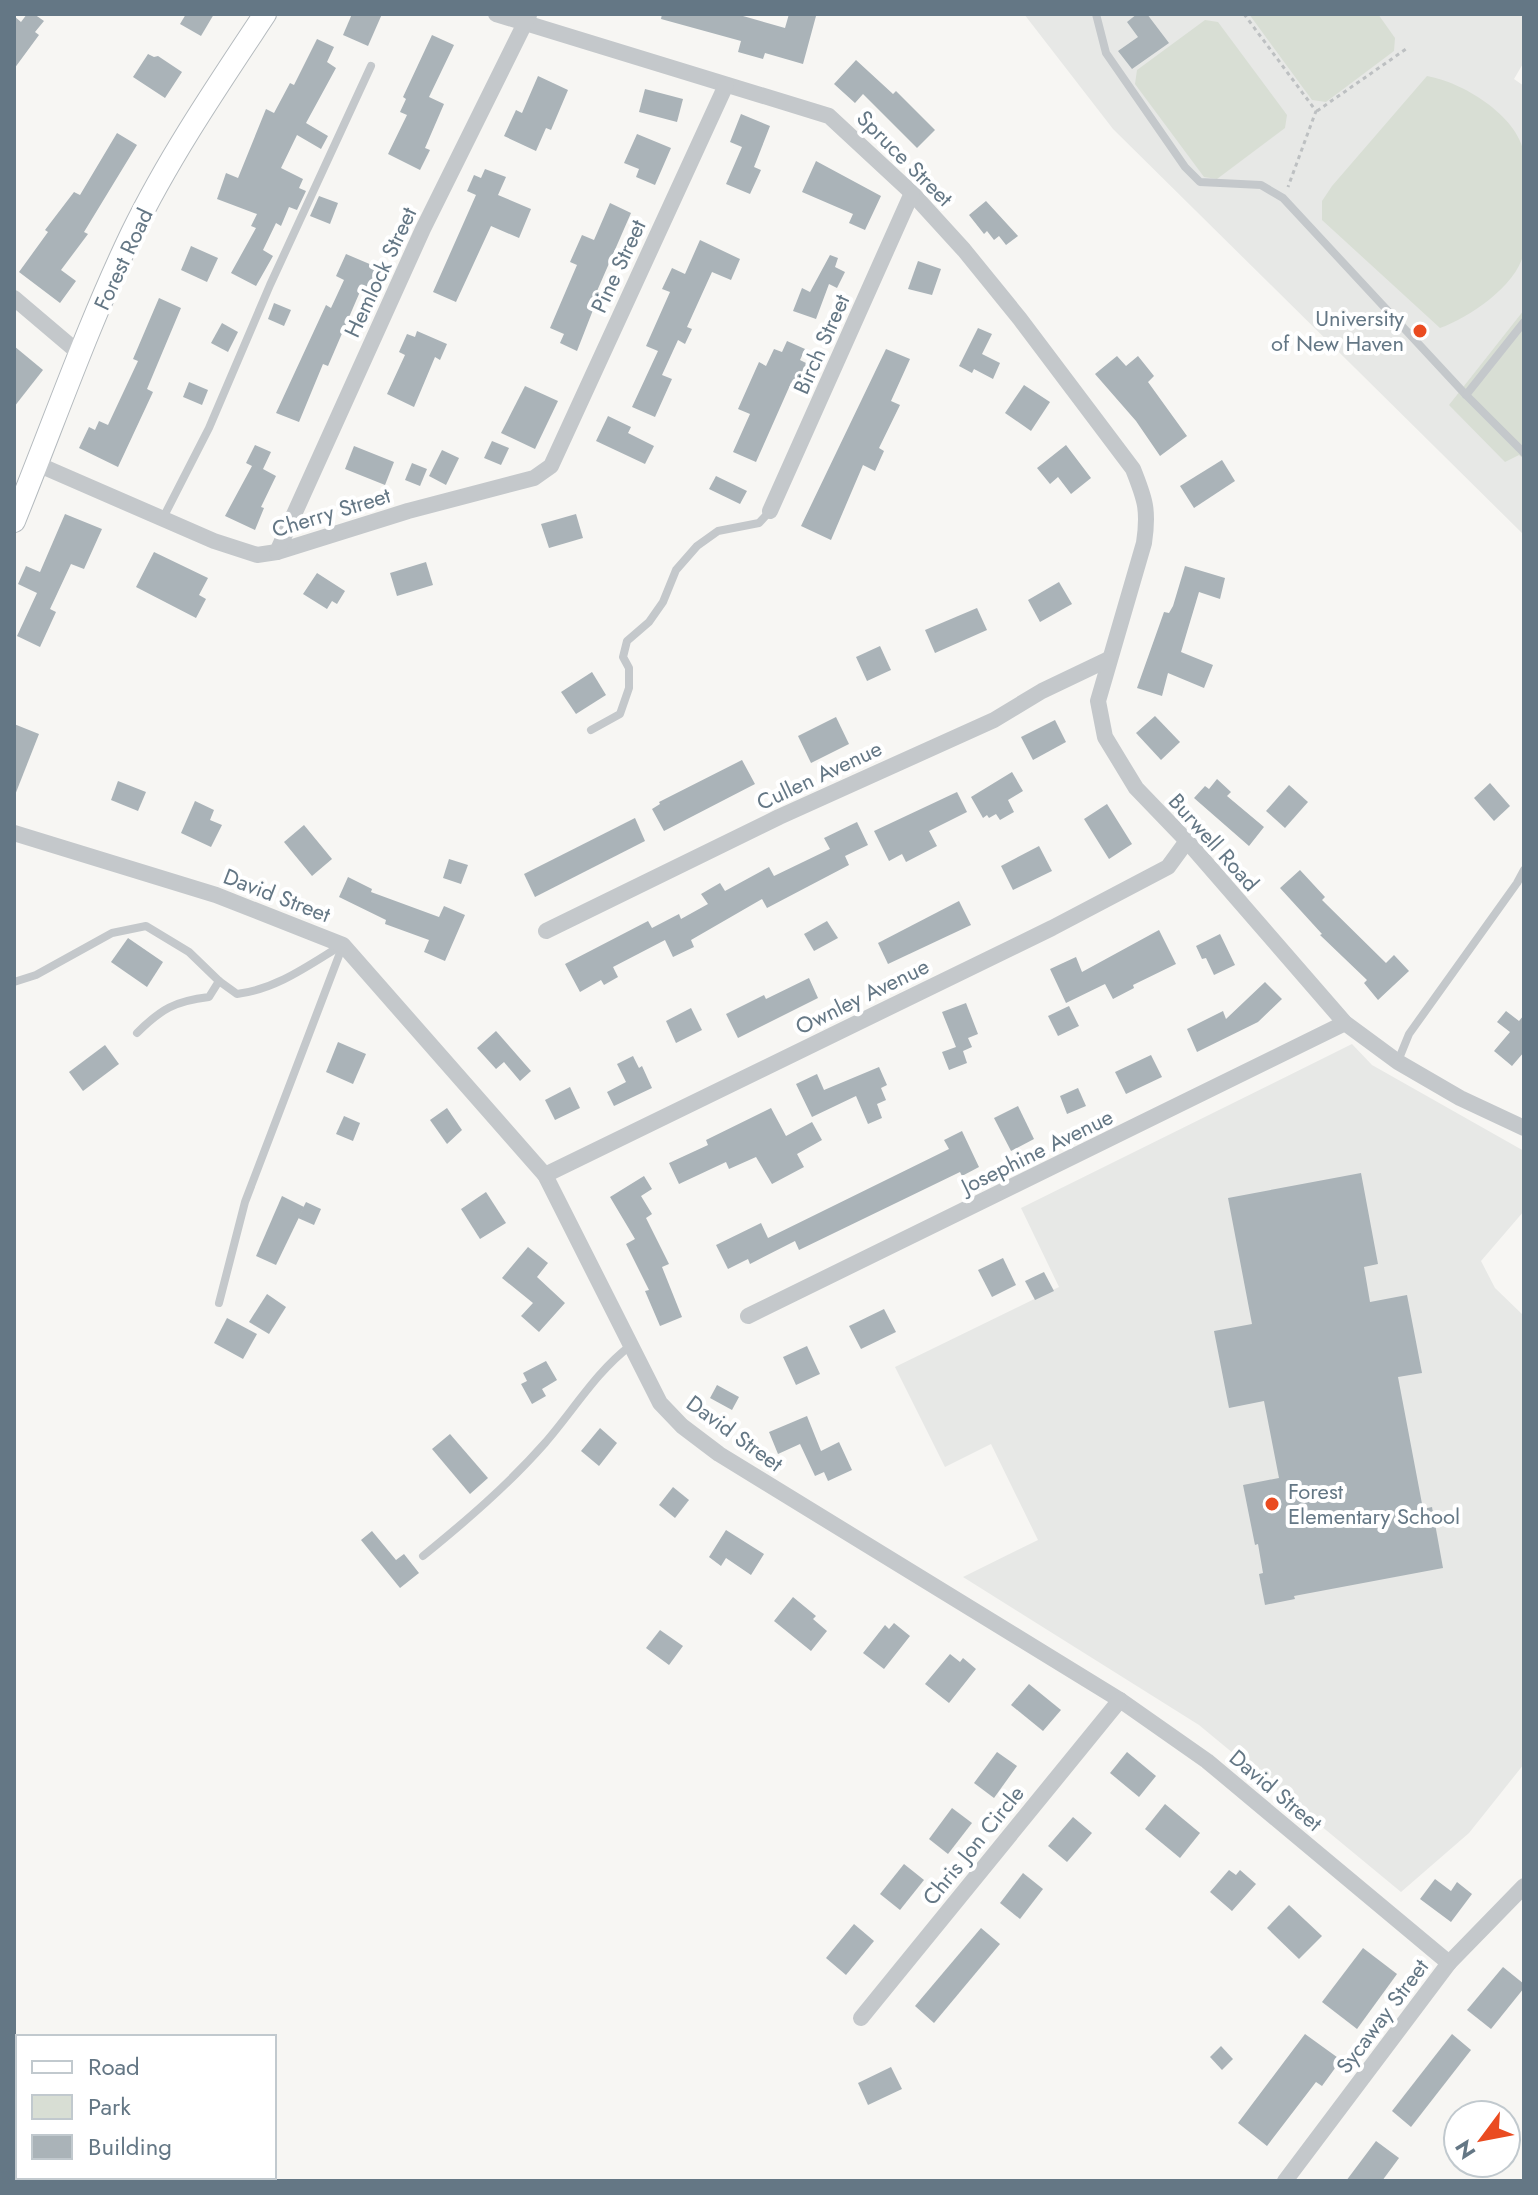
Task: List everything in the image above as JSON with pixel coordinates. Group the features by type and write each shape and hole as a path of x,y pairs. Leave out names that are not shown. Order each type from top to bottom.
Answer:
{"main road":[{"name":"Forest Road","path":"14,521 80,354 132,234 159,182 265,14"}],"street":[{"name":"Spruce Street","path":"496,14 526,19 829,116 912,193 964,250 1133,469"},
{"name":"Hemlock Street","path":"277,552 423,229 526,19"},
{"name":"Pine Street","path":"551,466 726,85"},
{"name":"Birch Street","path":"770,511 912,193"},
{"path":"14,298 80,354"},
{"name":"Cherry Street","path":"37,464 248,553 267,555 408,511 534,478 551,466"},
{"name":"Burwell Road","path":"1133,469 1148,517 1144,543 1098,701 1105,737 1136,788 1187,841 1345,1023 1398,1062 1460,1098 1524,1128"},
{"name":"Cullen Avenue","path":"546,931 779,817 994,720 1042,691 1109,659"},
{"name":"David Street","path":"14,833 216,895 343,945 545,1175 660,1403 682,1426 719,1454 1120,1700 1207,1761 1449,1963"},
{"name":"Ownley Avenue","path":"545,1175 1052,928 1168,867 1187,841"},
{"name":"Josephine Avenue","path":"748,1316 1345,1023"},
{"name":"Chris Jon Circle","path":"861,2018 1120,1700"},
{"name":"Sycaway Street","path":"1285,2181 1449,1963 1524,1886"}],"lane":[{"path":"1096,14 1106,53 1185,167 1200,182 1261,185 1283,198 1524,453"},
{"path":"163,518 209,428 270,285 371,66"},
{"path":"1466,395 1524,322"},
{"path":"591,730 620,714 629,688 629,668 623,657 627,641 649,622 663,602 676,570 697,546 718,531 759,523 770,511"},
{"path":"1398,1062 1409,1034 1524,870"},
{"path":"14,982 36,975 112,933 146,926 189,952 237,994 258,992 343,945"},
{"path":"219,1303 245,1202 343,945"},
{"path":"137,1033 160,1010 186,1000 209,997 219,981"},
{"path":"423,1556 477,1512 532,1458 612,1360 630,1346"}],"path":[{"path":"1244,14 1316,111"},
{"path":"1283,198 1316,111 1406,49"}],"shaded area":[{"name":"University of New Haven","path":"1024,14 1524,14 1524,62 1514,79 1524,86 1524,535 1113,129"},
{"name":"Forest Elementary School","path":"1352,1044 1372,1065 1524,1151 1524,1211 1481,1261 1495,1288 1524,1316 1524,1764 1469,1833 1401,1892 1199,1725 963,1577 1038,1540 991,1444 945,1467 895,1367 1059,1287 1021,1208"}],"green space":[{"path":"1249,14 1378,14 1395,38 1394,51 1326,102 1312,100"},
{"path":"1205,20 1218,22 1287,115 1285,128 1217,179 1204,177 1135,84 1137,70"},
{"path":"1427,76 1456,85 1486,102 1511,126 1519,139 1525,165 1525,245 1520,263 1513,276 1491,298 1440,328 1322,220 1322,201 1332,186"},
{"path":"1524,310 1524,459 1519,455 1505,462 1449,405"}],"building":[{"path":"27,14 34,14 44,21 35,32 39,35 14,69 14,16 21,22"},
{"path":"186,14 214,14 201,36 180,24"},
{"path":"352,14 382,14 368,46 343,35"},
{"path":"662,14 736,14 785,28 789,14 816,16 803,64 765,53 763,59 738,52 741,41 661,19"},
{"path":"1137,14 1147,14 1169,43 1132,69 1118,51 1138,37 1127,22"},
{"path":"432,35 454,45 429,97 444,104 425,148 430,150 420,170 388,154 407,115 400,112 406,99 403,97"},
{"path":"317,39 334,47 327,62 336,68 306,123 328,136 321,149 297,135 281,168 303,179 299,188 306,191 297,210 289,207 281,226 276,223 263,250 273,256 256,286 231,273 256,228 251,226 257,214 217,199 226,173 238,178 266,109 274,113 290,83 294,85"},
{"path":"148,54 158,56 182,72 165,98 133,77"},
{"path":"856,60 893,94 896,91 935,130 917,148 863,94 855,103 834,84"},
{"path":"538,76 568,90 551,130 546,128 536,151 504,136 516,110 522,113"},
{"path":"645,89 683,99 677,122 639,112"},
{"path":"741,114 770,126 754,167 761,170 750,194 726,184 742,147 730,142"},
{"path":"117,133 137,145 84,232 88,234 61,270 76,281 60,303 19,272 74,192 80,195"},
{"path":"637,134 671,148 655,185 636,177 639,169 624,163"},
{"path":"816,161 881,196 865,230 849,223 853,214 802,192"},
{"path":"485,169 506,177 498,195 531,209 519,238 491,226 456,302 433,292 476,195 467,191 474,175 481,178"},
{"path":"319,196 338,203 330,224 310,216"},
{"path":"986,201 1018,236 1006,245 999,236 994,240 987,231 984,234 969,215"},
{"path":"610,203 631,213 597,291 600,292 577,351 560,343 564,334 550,328 577,265 570,262 582,235 594,240"},
{"path":"700,240 740,259 731,280 712,272 687,327 692,329 685,344 678,340 662,375 672,379 655,417 632,407 658,351 646,346 670,292 662,289 672,268 685,274"},
{"path":"191,246 218,258 207,282 181,270"},
{"path":"346,254 379,268 369,290 362,287 328,366 323,364 299,422 276,413 326,305 331,308 344,280 336,276"},
{"path":"830,255 838,258 835,267 845,272 837,288 829,284 816,319 793,311 802,288 810,292"},
{"path":"918,261 941,269 932,295 908,289"},
{"path":"159,298 181,308 147,389 153,392 118,467 79,448 89,427 95,430 99,421 108,425 138,361 133,359"},
{"path":"274,303 291,310 284,326 268,319"},
{"path":"222,323 238,332 228,352 211,343"},
{"path":"978,328 992,334 982,354 1000,363 993,379 974,369 972,373 959,366"},
{"path":"417,331 447,344 440,360 435,357 414,407 387,394 405,355 399,352 407,334 415,337"},
{"path":"787,341 805,349 800,360 810,365 799,387 791,383 756,462 733,452 750,414 738,409 759,362 766,366 774,349 782,352"},
{"path":"14,346 43,370 14,407"},
{"path":"886,349 910,359 891,401 900,405 879,448 884,451 875,471 863,465 831,540 801,526"},
{"path":"1117,356 1126,366 1138,356 1154,376 1148,382 1187,436 1160,456 1136,421 1095,374"},
{"path":"189,382 208,390 202,405 183,397"},
{"path":"1024,385 1050,402 1031,431 1005,413"},
{"path":"525,386 558,401 535,449 501,433"},
{"path":"608,416 631,427 628,433 654,446 645,464 596,441"},
{"path":"492,441 509,448 501,465 484,458"},
{"path":"255,445 271,452 263,469 276,476 261,507 264,508 255,530 225,516 252,466 246,463"},
{"path":"1066,445 1091,478 1071,494 1058,477 1050,484 1037,468"},
{"path":"354,446 394,462 385,485 345,469"},
{"path":"442,450 459,458 446,485 429,476"},
{"path":"1222,460 1235,481 1194,508 1180,486"},
{"path":"412,463 427,469 420,486 405,480"},
{"path":"716,476 747,491 740,504 709,489"},
{"path":"65,514 102,529 84,569 71,564 50,609 56,612 40,647 17,636 37,593 18,584 26,566 40,572"},
{"path":"576,514 583,538 549,548 541,524"},
{"path":"154,552 208,578 199,595 206,599 196,618 136,587"},
{"path":"426,562 433,585 397,596 390,573"},
{"path":"1185,566 1225,578 1220,599 1199,592 1181,652 1213,665 1204,688 1168,673 1162,696 1137,688 1164,612 1169,613 1173,606"},
{"path":"317,573 345,591 337,604 332,601 327,609 303,594"},
{"path":"1059,582 1072,604 1040,622 1028,600"},
{"path":"977,608 987,630 935,653 925,630"},
{"path":"880,646 891,670 867,681 856,657"},
{"path":"592,672 606,695 576,714 561,692"},
{"path":"1155,716 1180,742 1161,760 1136,733"},
{"path":"836,717 849,744 811,763 798,736"},
{"path":"1055,720 1066,742 1033,760 1021,737"},
{"path":"14,724 39,734 15,795 14,795"},
{"path":"742,760 755,784 664,831 652,809 659,802"},
{"path":"1012,772 1023,791 1008,800 1014,812 1000,820 996,814 983,818 971,797"},
{"path":"1217,779 1231,792 1227,796 1264,827 1249,846 1194,798 1205,786 1209,789"},
{"path":"118,781 146,792 138,811 111,800"},
{"path":"1490,783 1510,806 1494,821 1474,798"},
{"path":"1289,785 1308,802 1285,828 1266,811"},
{"path":"957,792 967,812 929,831 937,846 906,862 902,854 889,861 874,831"},
{"path":"195,801 214,810 210,820 222,825 211,847 181,833"},
{"path":"1107,804 1132,844 1109,859 1084,819"},
{"path":"635,818 645,841 535,897 524,874"},
{"path":"857,822 868,845 845,856 849,865 767,908 762,899 691,940 694,947 673,957 665,940 613,967 618,977 604,985 601,980 580,992 565,964 648,921 652,928 679,914 681,919 708,904 701,894 720,883 725,891 769,867 774,876 830,849 824,838"},
{"path":"304,825 332,859 312,876 284,842"},
{"path":"1039,846 1052,871 1013,890 1001,866"},
{"path":"449,859 468,865 461,884 443,878"},
{"path":"1300,870 1325,897 1322,900 1386,963 1394,955 1409,971 1378,1000 1364,983 1367,980 1320,935 1280,888"},
{"path":"348,877 372,889 371,892 439,917 444,906 465,915 445,961 424,952 429,940 385,924 386,920 339,897"},
{"path":"959,901 971,925 888,964 878,943"},
{"path":"827,921 838,938 814,951 804,934"},
{"path":"1159,930 1176,964 1133,985 1134,988 1113,999 1105,984 1066,1003 1050,969 1076,957 1082,972"},
{"path":"1220,934 1235,965 1214,975 1196,946"},
{"path":"128,938 163,962 147,987 111,962"},
{"path":"809,978 818,998 738,1038 726,1014"},
{"path":"1265,982 1282,999 1258,1022 1197,1052 1187,1029 1223,1011 1226,1019"},
{"path":"966,1003 978,1034 968,1038 972,1047 963,1051 967,1063 949,1070 942,1052 956,1047 942,1012"},
{"path":"1069,1006 1079,1026 1058,1036 1048,1016"},
{"path":"691,1008 702,1030 676,1043 666,1021"},
{"path":"1506,1011 1519,1021 1524,1015 1524,1052 1512,1066 1494,1051 1510,1032 1497,1022"},
{"path":"496,1031 531,1071 520,1081 504,1062 496,1069 477,1048"},
{"path":"338,1042 366,1054 353,1084 326,1072"},
{"path":"105,1045 119,1064 83,1091 69,1072"},
{"path":"1151,1055 1162,1077 1126,1094 1115,1072"},
{"path":"633,1056 639,1068 642,1066 652,1088 614,1106 607,1092 626,1082 617,1064"},
{"path":"879,1067 887,1085 881,1088 886,1100 877,1104 882,1118 868,1124 856,1096 812,1117 796,1084 817,1074 824,1090"},
{"path":"570,1087 580,1108 555,1120 545,1100"},
{"path":"1078,1088 1086,1106 1067,1114 1060,1096"},
{"path":"1018,1106 1034,1139 1011,1151 994,1118"},
{"path":"447,1108 462,1130 447,1144 430,1120"},
{"path":"771,1108 786,1136 812,1122 822,1140 797,1154 804,1167 772,1184 756,1157 729,1169 726,1162 679,1184 669,1163 708,1145 706,1140"},
{"path":"344,1116 360,1123 353,1141 336,1134"},
{"path":"962,1131 979,1167 962,1176 960,1172 799,1250 795,1241 750,1264 748,1259 728,1269 716,1245 761,1223 768,1238 949,1149 944,1140"},
{"path":"1361,1173 1378,1264 1364,1267 1370,1302 1407,1295 1422,1373 1398,1377 1423,1509 1432,1507 1443,1568 1294,1596 1295,1599 1265,1605 1259,1574 1263,1573 1258,1544 1255,1545 1243,1485 1279,1478 1264,1401 1229,1408 1214,1331 1252,1324 1228,1198"},
{"path":"644,1176 652,1189 641,1196 652,1214 646,1218 669,1264 662,1267 682,1317 660,1326 645,1291 649,1290 626,1244 635,1239 610,1197"},
{"path":"486,1192 506,1223 480,1239 461,1209"},
{"path":"282,1196 304,1207 276,1265 256,1256"},
{"path":"306,1202 321,1209 314,1225 298,1218"},
{"path":"528,1247 548,1263 537,1277 565,1303 539,1332 521,1316 533,1303 502,1278"},
{"path":"1003,1258 1016,1285 992,1297 978,1270"},
{"path":"1044,1272 1054,1291 1035,1300 1025,1281"},
{"path":"267,1294 286,1307 269,1334 249,1322"},
{"path":"884,1309 896,1332 861,1349 849,1326"},
{"path":"227,1318 257,1334 243,1359 214,1343"},
{"path":"807,1346 820,1374 796,1385 783,1357"},
{"path":"546,1361 557,1380 542,1389 546,1396 532,1404 521,1384 527,1381 523,1373"},
{"path":"717,1385 739,1397 732,1410 710,1398"},
{"path":"807,1416 821,1451 839,1442 852,1470 828,1481 824,1472 815,1476 800,1444 778,1454 769,1432"},
{"path":"600,1428 617,1443 599,1466 581,1451"},
{"path":"450,1434 488,1478 470,1494 432,1449"},
{"path":"673,1487 689,1500 675,1518 659,1505"},
{"path":"726,1530 764,1554 751,1575 726,1558 721,1566 709,1557"},
{"path":"372,1531 396,1560 404,1554 419,1573 400,1588 361,1540"},
{"path":"793,1597 816,1616 813,1619 827,1631 811,1651 774,1621"},
{"path":"894,1623 910,1636 884,1669 863,1653 885,1625 889,1629"},
{"path":"660,1630 683,1646 669,1665 646,1648"},
{"path":"950,1654 960,1662 963,1658 976,1669 949,1703 925,1684"},
{"path":"1029,1684 1061,1710 1043,1731 1011,1705"},
{"path":"997,1752 1017,1766 994,1798 974,1783"},
{"path":"1127,1752 1156,1776 1139,1797 1110,1773"},
{"path":"1165,1804 1200,1833 1180,1858 1145,1829"},
{"path":"952,1808 972,1823 948,1854 929,1839"},
{"path":"1073,1817 1092,1833 1067,1862 1048,1846"},
{"path":"904,1864 924,1880 900,1910 880,1894"},
{"path":"1229,1870 1236,1875 1240,1870 1256,1884 1232,1911 1210,1892"},
{"path":"1023,1873 1043,1889 1020,1919 1000,1903"},
{"path":"1435,1879 1451,1891 1457,1882 1472,1894 1451,1922 1420,1899"},
{"path":"1289,1905 1322,1936 1299,1959 1267,1928"},
{"path":"854,1924 874,1941 846,1975 826,1958"},
{"path":"981,1928 1000,1944 934,2023 915,2006"},
{"path":"1363,1948 1397,1974 1357,2029 1322,2002"},
{"path":"1503,1967 1524,1984 1524,1988 1491,2029 1467,2010"},
{"path":"1305,2034 1341,2060 1322,2086 1316,2082 1267,2146 1238,2123"},
{"path":"1452,2034 1471,2050 1411,2127 1392,2111"},
{"path":"1221,2046 1233,2059 1222,2070 1210,2057"},
{"path":"891,2067 902,2089 868,2105 858,2083"},
{"path":"1376,2141 1399,2158 1382,2181 1346,2181"}],"place":[{"name":"University of New Haven","path":"1420,331"},
{"name":"Forest Elementary School","path":"1272,1504"}]}
